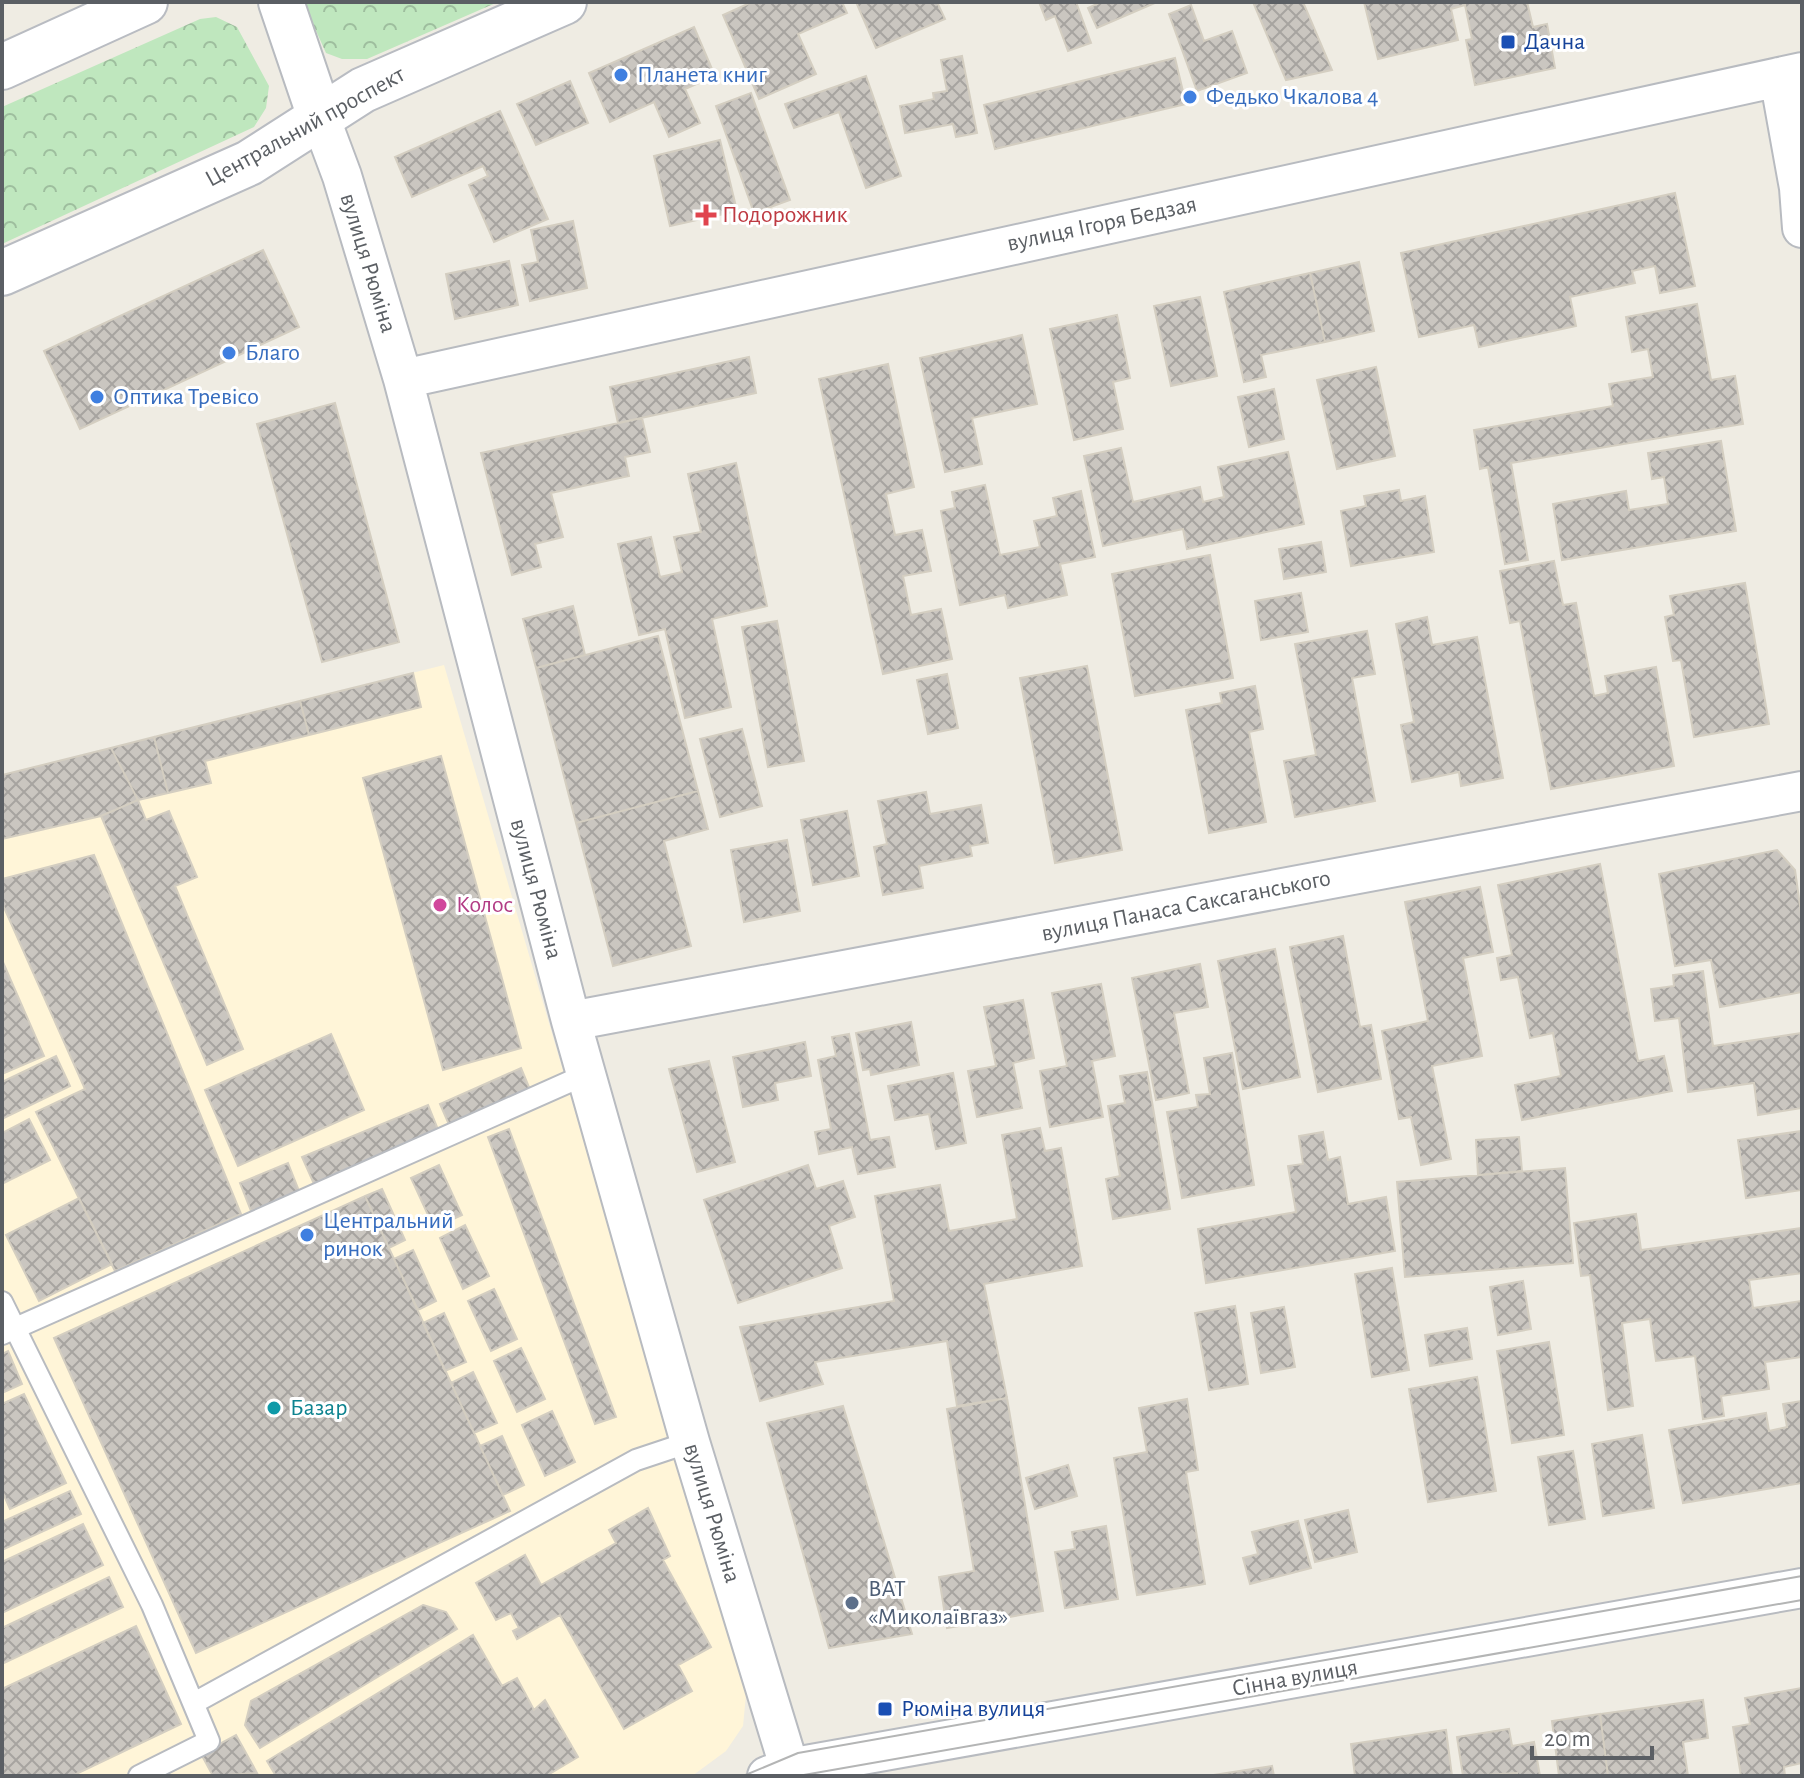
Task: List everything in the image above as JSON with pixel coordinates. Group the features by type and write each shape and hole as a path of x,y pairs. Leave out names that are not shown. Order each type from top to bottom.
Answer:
{"main road":[{"path":"2,67 145,2"},
{"name":"вулиця Рюміна","path":"281,2 320,117"},
{"name":"Центральний проспект","path":"2,273 249,163 363,90 564,2"}],"street":[{"path":"1790,74 1802,228"},
{"name":"вулиця Ігоря Бедзая","path":"403,379 1790,74"},
{"name":"вулиця Рюміна","path":"320,117 342,176 403,379 571,1021 783,1773"},
{"name":"вулиця Панаса Саксаганського","path":"571,1021 1802,791"},
{"name":"Сінна вулиця","path":"783,1773 1802,1588"}],"lane":[{"path":"8,1331 587,1074"},
{"path":"2,1302 8,1331 152,1605 209,1741 139,1776"},
{"path":"194,1703 636,1460 690,1442"}],"shaded area":[{"name":"Центральний ринок","path":"444,665 746,1695 743,1726 726,1751 692,1776 2,1776 2,775"}],"green space":[{"path":"303,2 498,2 367,59 342,59 326,53"},
{"path":"216,17 237,27 269,86 266,108 254,127 2,244 2,107 200,19"}],"building":[{"path":"752,2 842,2 847,13 798,34 816,74 759,99 723,15"},
{"path":"856,2 937,2 945,19 876,48"},
{"path":"1039,2 1076,2 1091,43 1068,51 1055,16 1046,20"},
{"path":"1101,2 1157,2 1097,28 1088,8"},
{"path":"1253,2 1303,2 1332,70 1286,80"},
{"name":"Дачна","path":"1364,2 1527,2 1533,27 1547,24 1555,68 1475,85 1466,40 1472,39 1465,5 1451,9 1458,40 1378,59"},
{"path":"1191,5 1204,41 1232,31 1247,73 1197,91 1169,14"},
{"path":"694,27 715,76 685,89 700,123 669,137 654,102 610,122 589,73"},
{"path":"962,56 977,133 956,137 953,124 905,133 900,106 934,99 933,93 947,91 941,60"},
{"path":"1175,58 1186,104 995,149 984,105"},
{"path":"866,76 901,176 866,188 839,112 794,128 785,104"},
{"path":"570,81 588,123 536,145 517,104"},
{"path":"751,93 790,200 754,213 716,106"},
{"path":"500,111 548,219 494,242 469,185 488,176 483,166 412,197 395,157"},
{"path":"720,140 737,211 670,226 654,156"},
{"path":"1675,193 1695,286 1660,293 1655,266 1632,271 1635,283 1570,297 1576,326 1479,347 1474,325 1419,337 1401,253"},
{"path":"573,221 587,288 530,301 522,265 538,262 531,230"},
{"path":"263,250 299,327 80,429 44,351"},
{"path":"509,261 518,305 455,319 446,274"},
{"path":"1359,262 1374,331 1325,342 1310,273"},
{"path":"1310,273 1325,342 1261,355 1266,377 1244,382 1224,292"},
{"path":"1200,297 1217,376 1171,386 1154,306"},
{"path":"1697,304 1711,380 1735,376 1743,424 1511,463 1528,560 1505,564 1488,467 1480,469 1474,430 1613,406 1609,384 1653,377 1648,349 1632,352 1626,317"},
{"path":"1117,315 1130,378 1113,382 1123,429 1074,440 1050,329"},
{"path":"1022,335 1037,404 972,418 982,464 945,472 920,358"},
{"path":"749,357 756,393 618,423 610,387"},
{"path":"888,364 914,487 886,494 895,535 922,530 931,571 903,576 911,615 941,609 952,659 883,674 819,379"},
{"path":"1376,367 1395,456 1337,469 1317,380"},
{"path":"1274,389 1284,439 1249,447 1238,397"},
{"path":"335,403 399,642 322,662 257,424"},
{"path":"642,418 650,452 625,457 629,476 551,493 563,537 535,544 541,567 512,575 481,453"},
{"path":"1721,441 1736,531 1562,560 1553,504 1626,491 1629,510 1668,504 1664,477 1652,479 1648,453"},
{"path":"1121,448 1133,502 1200,487 1203,502 1224,497 1218,467 1288,452 1304,524 1187,549 1183,529 1103,546 1084,456"},
{"path":"736,463 767,606 712,619 731,707 685,718 665,629 639,635 618,544 651,537 660,577 682,572 674,537 701,532 688,474"},
{"path":"985,485 1000,555 1040,547 1034,521 1057,516 1053,498 1081,491 1095,557 1060,564 1067,595 1008,608 1005,595 960,605 941,511 955,508 952,492"},
{"path":"1399,490 1401,501 1425,496 1434,552 1351,566 1341,511 1366,506 1364,496"},
{"path":"1321,542 1326,572 1284,579 1279,549"},
{"path":"1210,555 1233,678 1135,696 1112,574"},
{"path":"1554,561 1563,605 1576,603 1594,696 1608,693 1605,676 1656,667 1674,766 1551,789 1520,621 1510,623 1500,571"},
{"path":"1745,583 1769,724 1694,737 1681,660 1673,661 1665,617 1674,615 1670,596"},
{"path":"1301,593 1308,632 1261,640 1255,601"},
{"path":"573,606 585,655 536,668 523,619"},
{"path":"1427,617 1432,645 1477,637 1503,778 1461,786 1459,772 1412,782 1401,725 1414,722 1396,624"},
{"path":"777,621 804,761 768,767 742,627"},
{"path":"1367,631 1375,674 1352,678 1375,801 1295,817 1284,761 1316,755 1295,644"},
{"path":"658,636 698,791 576,823 536,668"},
{"path":"1087,666 1122,850 1055,863 1020,678"},
{"path":"413,673 421,707 309,735 300,701"},
{"path":"947,674 958,728 928,734 917,680"},
{"path":"1255,686 1263,729 1249,732 1266,822 1209,833 1186,710 1222,703 1220,693"},
{"path":"300,701 309,735 205,761 211,783 168,793 154,737"},
{"path":"742,729 762,806 720,817 700,739"},
{"path":"154,737 168,793 138,800 111,748"},
{"path":"111,748 138,800 101,816 2,839 2,775"},
{"name":"Колос","path":"441,756 521,1048 443,1070 363,778"},
{"path":"698,791 708,829 664,841 691,946 613,966 576,823"},
{"path":"926,792 930,814 981,805 988,843 970,846 972,856 919,866 923,888 883,895 874,847 887,844 878,801"},
{"path":"138,800 146,820 169,811 197,877 175,886 243,1049 207,1065 101,816"},
{"path":"847,811 859,876 813,885 801,820"},
{"path":"787,840 800,911 744,922 731,850"},
{"path":"1777,850 1795,870 1802,920 1802,992 1720,1007 1711,960 1675,966 1659,874"},
{"path":"94,855 241,1214 115,1271 36,1112 85,1089 2,903 2,879"},
{"path":"1600,864 1638,1061 1664,1056 1672,1091 1522,1120 1515,1085 1561,1076 1553,1033 1530,1038 1518,977 1501,980 1497,958 1512,955 1498,885"},
{"path":"1480,887 1493,952 1463,958 1482,1056 1432,1066 1451,1159 1421,1165 1411,1117 1399,1119 1382,1031 1428,1021 1405,902"},
{"path":"1343,936 1360,1027 1371,1025 1381,1079 1318,1092 1290,947"},
{"path":"1275,949 1300,1077 1243,1089 1218,961"},
{"path":"2,960 44,1056 2,1074"},
{"path":"1200,964 1208,1007 1174,1013 1189,1093 1156,1100 1132,978"},
{"path":"1703,971 1713,1046 1802,1033 1802,1108 1758,1115 1754,1083 1688,1092 1679,1018 1655,1021 1651,989 1674,986 1673,975"},
{"path":"1101,984 1115,1056 1092,1061 1103,1117 1050,1127 1040,1071 1067,1066 1052,993"},
{"path":"1023,1000 1034,1058 1013,1063 1022,1108 977,1117 968,1071 996,1066 984,1007"},
{"path":"911,1022 919,1065 871,1075 870,1069 863,1070 856,1033"},
{"path":"331,1034 364,1110 238,1166 205,1090"},
{"path":"849,1034 870,1140 889,1137 895,1167 858,1174 852,1147 819,1154 815,1132 831,1129 818,1060 836,1056 832,1037"},
{"path":"805,1042 811,1076 775,1083 778,1100 743,1107 733,1057"},
{"path":"1232,1053 1254,1185 1182,1198 1167,1112 1198,1107 1196,1095 1210,1094 1204,1058"},
{"path":"56,1056 70,1086 2,1119 2,1082"},
{"path":"709,1061 735,1162 697,1172 669,1069"},
{"path":"521,1068 531,1092 450,1127 440,1104"},
{"path":"1147,1072 1170,1209 1113,1219 1106,1179 1120,1176 1108,1106 1125,1103 1120,1076"},
{"path":"953,1073 966,1143 936,1149 929,1114 895,1120 888,1086"},
{"path":"428,1105 439,1132 314,1184 302,1157"},
{"path":"29,1119 50,1160 2,1184 2,1133"},
{"path":"1040,1128 1045,1151 1061,1148 1082,1266 984,1284 1007,1398 957,1406 947,1341 815,1362 823,1384 760,1401 740,1327 894,1301 875,1196 940,1185 949,1231 1017,1219 1002,1135"},
{"path":"509,1129 616,1417 595,1424 488,1137"},
{"path":"1802,1131 1802,1190 1746,1198 1738,1140"},
{"path":"1323,1132 1328,1160 1340,1157 1348,1204 1386,1197 1395,1251 1206,1283 1198,1229 1296,1212 1288,1166 1303,1164 1299,1136"},
{"path":"1519,1137 1522,1171 1478,1175 1476,1140"},
{"path":"288,1163 299,1191 251,1211 240,1183"},
{"path":"439,1165 462,1215 434,1228 411,1178"},
{"path":"808,1165 816,1189 843,1181 855,1217 829,1226 842,1268 738,1303 704,1200"},
{"path":"1565,1168 1573,1263 1405,1277 1397,1182"},
{"path":"382,1189 405,1240 389,1248 365,1196"},
{"name":"Базар","path":"365,1196 510,1511 196,1653 54,1338"},
{"path":"79,1198 112,1264 39,1301 6,1235"},
{"path":"1636,1214 1641,1250 1802,1228 1802,1273 1749,1280 1753,1308 1802,1301 1802,1357 1765,1362 1769,1389 1721,1396 1724,1416 1703,1419 1695,1356 1656,1361 1650,1319 1622,1323 1633,1406 1608,1410 1590,1275 1581,1276 1574,1223"},
{"path":"465,1225 489,1276 463,1289 440,1238"},
{"path":"413,1250 436,1301 418,1310 394,1259"},
{"path":"1392,1268 1409,1370 1372,1377 1355,1274"},
{"path":"1523,1281 1531,1329 1498,1335 1490,1287"},
{"path":"494,1289 517,1339 491,1351 468,1301"},
{"path":"1235,1306 1248,1384 1209,1390 1195,1313"},
{"path":"1284,1307 1295,1367 1261,1373 1251,1313"},
{"path":"444,1313 466,1362 445,1371 423,1323"},
{"path":"1467,1328 1472,1359 1430,1366 1425,1335"},
{"path":"1549,1342 1564,1435 1512,1443 1497,1351"},
{"path":"521,1348 545,1399 517,1412 494,1361"},
{"path":"8,1351 22,1384 2,1393 2,1354"},
{"path":"473,1372 497,1423 474,1433 451,1383"},
{"path":"1477,1377 1496,1491 1428,1502 1409,1389"},
{"path":"24,1394 66,1483 10,1509 2,1491 2,1404"},
{"path":"1007,1398 1043,1611 947,1628 939,1577 974,1571 947,1409"},
{"path":"1187,1399 1198,1470 1186,1472 1205,1584 1137,1595 1114,1458 1147,1452 1139,1408"},
{"path":"1802,1401 1802,1483 1683,1503 1669,1430 1766,1413 1769,1431 1787,1427 1783,1404"},
{"path":"843,1406 912,1634 829,1648 767,1423"},
{"path":"552,1411 575,1462 545,1476 522,1425"},
{"path":"1642,1435 1654,1508 1603,1516 1592,1444"},
{"path":"502,1436 524,1485 503,1495 480,1446"},
{"path":"1573,1451 1585,1519 1549,1525 1538,1457"},
{"path":"1068,1465 1077,1496 1035,1509 1026,1478"},
{"path":"70,1491 81,1514 2,1550 2,1522"},
{"path":"648,1508 670,1556 663,1560 711,1647 678,1665 692,1691 624,1729 560,1615 517,1639 513,1631 519,1628 511,1613 496,1620 476,1583 525,1555 541,1585 616,1543 609,1530"},
{"path":"1348,1510 1357,1552 1315,1562 1305,1520"},
{"path":"1298,1521 1311,1568 1250,1584 1243,1558 1258,1554 1252,1532"},
{"path":"83,1524 103,1565 2,1613 2,1562"},
{"path":"1106,1526 1118,1599 1065,1608 1055,1552 1075,1549 1072,1532"},
{"path":"109,1577 123,1607 2,1664 2,1628"},
{"path":"423,1605 446,1612 457,1629 260,1748 245,1725 251,1701"},
{"path":"136,1626 181,1724 72,1776 2,1776 2,1689"},
{"path":"473,1635 502,1686 517,1678 534,1710 545,1700 578,1757 546,1776 276,1776 267,1761"},
{"path":"1802,1688 1802,1763 1784,1767 1785,1776 1741,1776 1733,1727 1750,1724 1745,1698"},
{"path":"1703,1700 1708,1738 1683,1742 1688,1776 1608,1776 1600,1714"},
{"path":"1600,1714 1608,1776 1559,1776 1552,1721"},
{"path":"1509,1729 1512,1746 1534,1742 1540,1776 1517,1776 1517,1773 1463,1776 1457,1737"},
{"path":"1446,1730 1452,1776 1355,1776 1351,1744"},
{"path":"236,1735 257,1773 213,1776 201,1754"},
{"path":"1272,1766 1274,1776 1207,1776"}],"tram line":[{"path":"743,1776 798,1753 1802,1576"},
{"path":"798,1776 1802,1600"}],"place":[{"name":"Дачна","path":"1508,42"},
{"name":"Планета книг","path":"621,75"},
{"name":"Федько Чкалова 4","path":"1190,97"},
{"name":"Подорожник","path":"706,215"},
{"name":"Благо","path":"229,353"},
{"name":"Оптика Тревісо","path":"97,397"},
{"name":"Колос","path":"440,905"},
{"name":"Центральний ринок","path":"307,1235"},
{"name":"Базар","path":"274,1408"},
{"name":"ВАТ «Миколаївгаз»","path":"852,1603"},
{"name":"Рюміна вулиця","path":"885,1709"}]}
